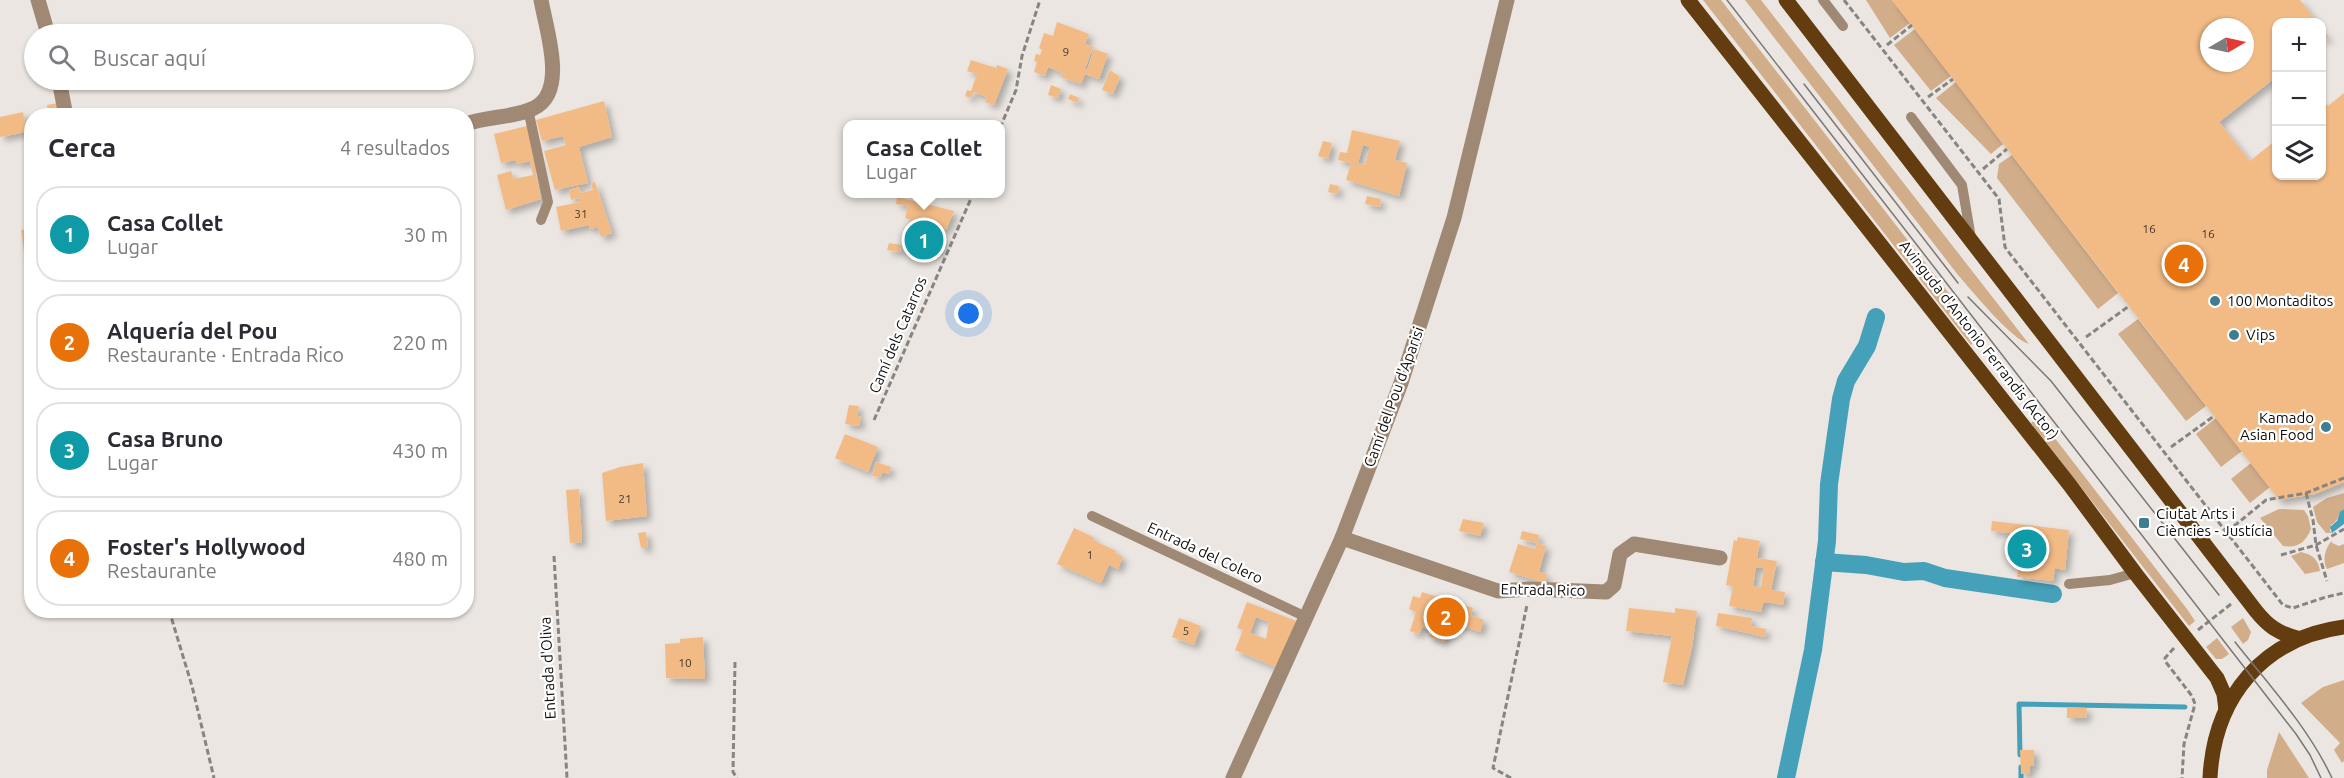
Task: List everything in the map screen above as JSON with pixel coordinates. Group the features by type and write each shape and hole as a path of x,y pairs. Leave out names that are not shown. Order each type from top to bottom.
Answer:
{"main road":[{"name":"Avinguda d'Antonio Ferrandis (Actor)","path":"1688,0 2069,484 2134,573 2217,678 2224,694 2226,710"},
{"path":"1786,0 2267,624 2280,634 2297,638"},
{"path":"2209,776 2226,710 2264,659 2297,638 2344,627"}],"street":[{"path":"38,0 45,24"},
{"path":"474,122 528,110 536,107 548,96 555,74 541,0"},
{"name":"Camí del Pou d'Aparisi","path":"1233,778 1342,538 1401,383 1454,218 1507,0"},
{"path":"61,90 64,108"},
{"name":"Entrada Rico","path":"1342,538 1498,591 1606,592 1614,585 1620,554 1634,544 1720,558"}],"lane":[{"path":"1823,0 1843,26"},
{"path":"528,110 548,202 542,220"},
{"path":"1911,117 1962,185 1971,242"},
{"name":"Entrada del Colero","path":"1092,516 1306,617"},
{"path":"2069,584 2110,580 2134,573"}],"path":[{"path":"1003,120 1016,90 1022,56 1040,0"},
{"path":"1844,0 1999,199 2005,247 2283,605 2288,608 2344,593"},
{"path":"1887,45 1912,25"},
{"path":"1928,98 1953,79"},
{"path":"1983,168 2007,149"},
{"name":"Camí dels Catarros","path":"874,420 971,198"},
{"path":"2086,337 2129,306"},
{"path":"2171,447 2214,416"},
{"path":"2234,526 2266,501 2306,493 2344,478"},
{"path":"2306,493 2313,519 2316,545 2327,581"},
{"path":"2281,555 2316,545 2344,529"},
{"name":"Entrada d'Oliva","path":"554,556 567,778"},
{"path":"2258,583 2263,579"},
{"path":"1511,778 1493,768 1527,603 1521,590"},
{"path":"2195,632 2231,604"},
{"path":"171,618 192,686 214,778"},
{"path":"2172,650 2165,661 2192,696 2195,704 2184,744 2182,778"},
{"path":"735,662 734,772 737,778"}],"shaded area":[{"path":"1703,0 1721,0 1958,305 1974,342 1971,345"},
{"path":"1745,0 1761,0 2029,344 2002,324 1958,275"},
{"path":"1866,0 1892,0 1910,23 1890,38"},
{"path":"1915,29 1951,76 1931,91 1894,45"},
{"path":"1956,82 2003,144 1991,154 1936,98"},
{"path":"2012,155 2118,293 2098,309 1997,178 1999,164"},
{"path":"2138,319 2206,406 2186,421 2118,334"},
{"path":"2216,418 2242,451 2221,467 2196,434"},
{"path":"2034,420 2047,428 2187,609 2195,621 2189,626 2031,423"},
{"path":"2251,463 2270,487 2250,503 2231,479"},
{"path":"2344,493 2344,509 2331,525 2332,533 2326,533 2317,522 2313,507 2327,498"},
{"path":"2279,509 2304,510 2308,516 2311,529 2300,544 2283,546 2260,518"},
{"path":"2332,541 2339,546 2344,544 2344,563 2327,569 2325,554"},
{"path":"2301,552 2314,558 2320,571 2305,574 2291,556"},
{"path":"2243,618 2251,632 2248,640 2243,644 2231,627"},
{"path":"2217,638 2229,654 2222,659 2216,659 2206,647"},
{"path":"2344,680 2344,761 2342,763 2334,750 2340,743 2301,703 2323,687"},
{"path":"2279,732 2309,778 2267,778 2267,770"}],"water":[{"path":"2344,509 2344,524 2332,533 2330,527 2337,521 2340,512"}],"building":[{"path":"1892,0 2300,0 2314,18 2272,18 2272,80 2219,122 2250,161 2272,143 2272,180 2326,180 2326,104 2328,106 2344,93 2344,482 2315,494 2279,500"},
{"path":"1057,22 1089,34 1085,44 1093,47 1085,69 1087,70 1094,49 1108,54 1099,79 1085,74 1081,84 1061,77 1063,73 1048,67 1045,76 1034,72 1037,62 1034,61 1036,54 1040,55 1042,50 1039,48 1044,33 1053,36"},
{"path":"971,60 996,68 997,65 1008,69 994,105 985,102 987,97 974,92 971,98 965,96 967,90 971,91 977,74 967,71"},
{"path":"1110,70 1120,77 1113,94 1102,90"},
{"path":"1051,85 1061,89 1058,98 1048,95"},
{"path":"1070,94 1079,98 1078,103 1068,99"},
{"path":"604,101 612,137 579,147 588,183 555,190 544,151 566,145 563,136 542,141 536,120"},
{"path":"58,103 58,108 48,108 47,105"},
{"path":"23,112 24,132 0,137 0,117"},
{"path":"527,126 540,172 536,174 541,199 506,210 497,175 511,171 514,179 533,175 530,161 517,164 516,160 501,163 494,134"},
{"path":"1352,130 1400,141 1395,160 1407,163 1399,196 1346,180 1351,163 1338,160 1340,152 1347,153","holes":["1363,145 1370,147 1365,165 1358,163"]},
{"path":"1323,141 1332,143 1328,159 1318,156"},
{"path":"595,182 612,233 601,237 598,227 590,229 589,225 561,231 556,207 580,202 579,198 571,200 569,190 579,187 581,193 593,190 591,183"},
{"path":"1330,184 1339,186 1338,194 1328,192"},
{"path":"1367,196 1381,199 1380,207 1365,204"},
{"path":"897,198 901,198 954,211 946,230 905,218 908,206 896,204"},
{"path":"24,229 24,252 21,230"},
{"path":"911,229 942,237 938,252 907,243"},
{"path":"889,243 901,245 900,252 887,250"},
{"path":"849,405 859,406 857,416 861,417 859,426 845,424"},
{"path":"845,434 878,447 868,472 835,458"},
{"path":"876,462 891,467 889,474 882,472 880,477 872,476"},
{"path":"643,463 647,516 606,521 602,473"},
{"path":"579,489 582,542 570,543 566,490"},
{"path":"1463,519 1484,523 1480,536 1459,531"},
{"path":"1992,521 2069,530 2065,570 2055,568 2053,581 2017,577 2019,563 2014,562 2016,547 2038,548 2038,551 2048,552 2049,543 2009,536 2010,533 1991,531"},
{"path":"1074,528 1095,538 1093,540 1123,557 1118,569 1109,565 1101,583 1057,564"},
{"path":"1522,531 1539,535 1538,543 1546,546 1539,572 1547,574 1545,583 1509,572 1518,544 1535,549 1537,543 1520,539"},
{"path":"646,532 648,548 641,548 638,533"},
{"path":"1738,537 1760,541 1757,558 1777,561 1771,590 1785,592 1783,605 1765,602 1761,612 1729,606 1733,586 1726,585 1734,540 1737,541","holes":["1756,567 1764,568 1761,587 1753,586"]},
{"path":"1422,592 1473,608 1471,615 1484,620 1480,632 1450,622 1444,642 1429,637 1431,630 1422,627 1419,634 1410,631 1416,612 1409,609 1413,596 1420,598"},
{"path":"1247,602 1296,621 1278,668 1235,650 1243,630 1237,628","holes":["1256,617 1269,622 1266,639 1250,633"]},
{"path":"1629,608 1675,613 1675,608 1697,611 1683,685 1663,682 1672,636 1626,631"},
{"path":"1718,613 1752,618 1751,626 1766,629 1765,637 1716,626"},
{"path":"1179,618 1201,626 1194,645 1172,637"},
{"path":"703,637 705,679 666,678 665,644 680,643 680,639"},
{"path":"2067,707 2087,708 2086,718 2067,718"},
{"path":"2020,750 2034,750 2034,766 2030,766 2030,774 2021,774"}],"waterway":[{"path":"1786,778 1813,650 1827,541 1829,484 1841,399 1846,381 1867,346 1876,317"},
{"path":"1824,562 1866,565 1904,572 1924,571 1945,578 2053,594"},
{"path":"2020,755 2019,704 2185,707"},
{"path":"2021,767 2021,778"}],"tram line":[{"path":"1727,0 2296,734 2321,778"},
{"path":"1804,84 1958,283"},
{"path":"1968,297 2051,381 2219,595"},
{"path":"2235,642 2300,724 2332,778"}],"place":[{"name":"Casa Collet","path":"924,240"},
{"name":"Foster's Hollywood","path":"2184,264"},
{"name":"100 Montaditos","path":"2215,301"},
{"name":"Vips","path":"2234,335"},
{"name":"Kamado Asian Food","path":"2326,427"},
{"name":"Ciutat Arts i Ciències - Justícia","path":"2144,523"},
{"name":"Casa Bruno","path":"2027,549"},
{"name":"Alquería del Pou","path":"1446,617"}]}
